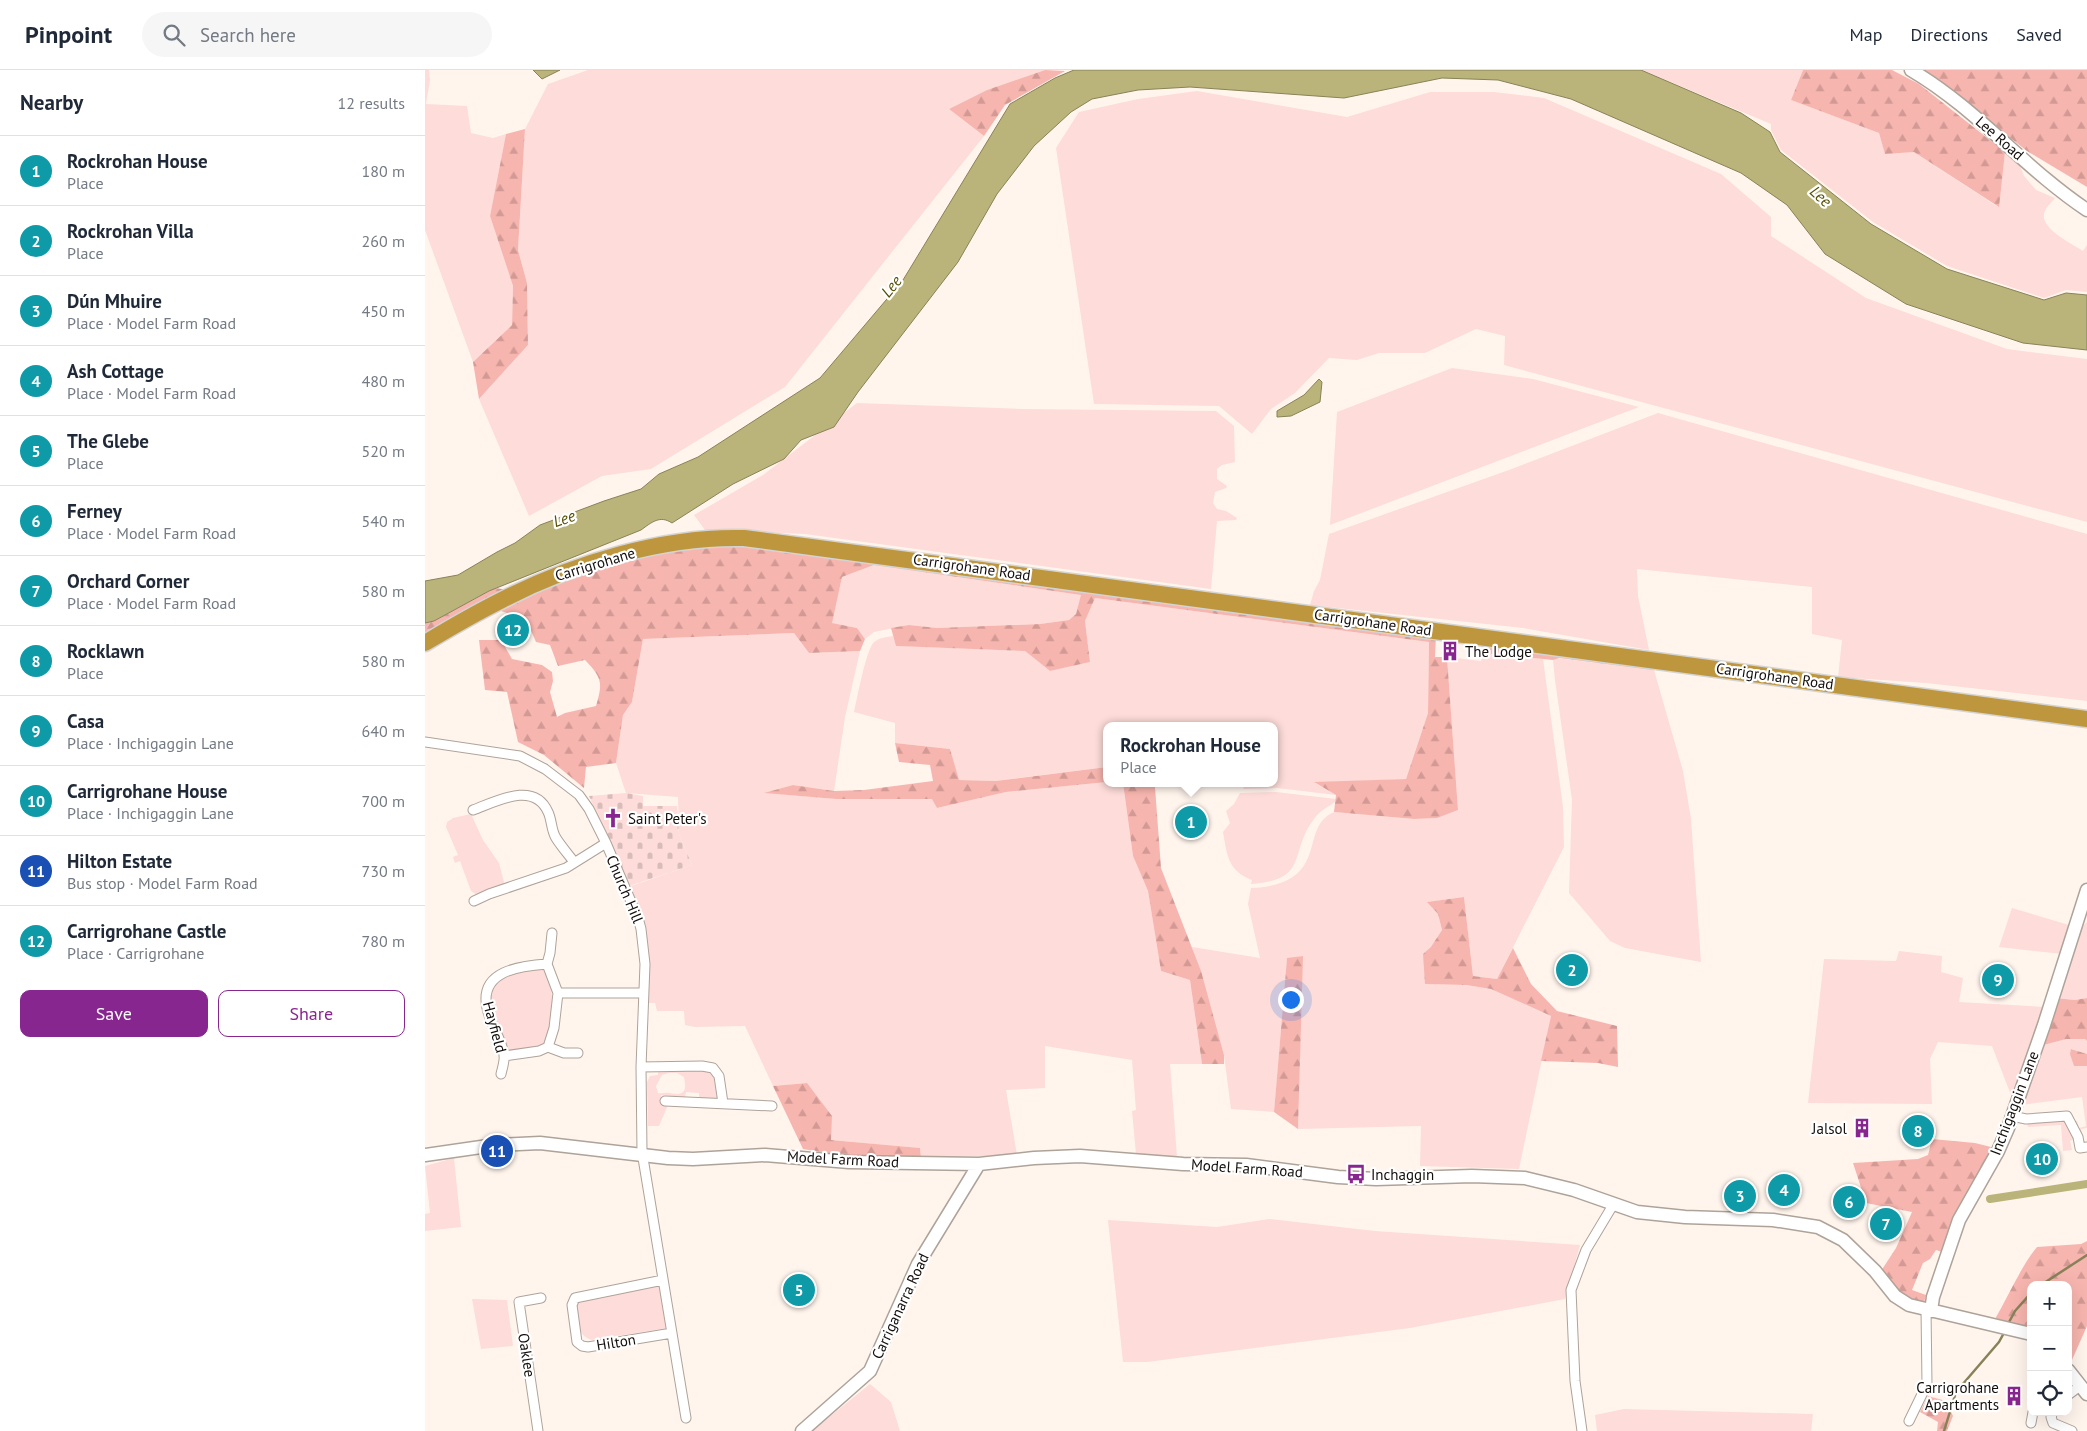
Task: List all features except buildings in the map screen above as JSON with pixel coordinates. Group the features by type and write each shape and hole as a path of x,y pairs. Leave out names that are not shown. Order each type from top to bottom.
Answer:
{"highway":[{"name":"Carrigrohane","path":"425,643 501,600 547,579 602,560 695,539 744,538 779,541"},
{"name":"Carrigrohane Road","path":"779,541 2087,719"}],"main road":[{"name":"Lee Road","path":"1911,70 1965,108 2013,151 2087,210"},
{"name":"Inchigaggin Lane","path":"1928,1310 1959,1220 1998,1151 2012,1116 2087,890"},
{"name":"Model Farm Road","path":"425,1155 487,1146 540,1143 564,1144 642,1157 693,1159 765,1155 849,1162 979,1164 1079,1156 1246,1166 1376,1179 1471,1176 1525,1178 1574,1190 1637,1212 1685,1217 1764,1219 1818,1226 1843,1240 1875,1271 1895,1296 1909,1305 2027,1333"},
{"name":"Carriganarra Road","path":"802,1431 870,1371 918,1264 979,1164"},
{"path":"2069,1371 2084,1390"}],"street":[{"name":"Church Hill","path":"425,742 520,756 534,763 579,795 589,809 606,843 641,929 645,964 642,994 642,1157"},
{"path":"473,810 512,796 531,796 542,802 548,812 555,836 574,862"},
{"path":"474,902 489,894 567,868 606,843"},
{"path":"548,1047 554,1028 558,993 547,964 551,953 552,932"},
{"name":"Hayfield","path":"501,1074 504,1056 487,1009 486,992 490,981 510,970 524,966 547,964"},
{"path":"558,993 642,994"},
{"path":"504,1056 539,1051 548,1047 563,1053 578,1053"},
{"path":"641,1067 702,1066 713,1068 719,1076 723,1104"},
{"path":"665,1101 772,1106"},
{"path":"2012,1116 2026,1119 2067,1116 2083,1137 2080,1148 2087,1147"},
{"path":"642,1157 686,1418"},
{"path":"1582,1431 1575,1381 1571,1290 1586,1250 1613,1205"},
{"name":"Hilton","path":"663,1280 575,1298 571,1305 577,1342 582,1346 588,1347 672,1333"},
{"name":"Oaklee","path":"538,1431 519,1302 541,1298"},
{"path":"1909,1420 1927,1384 1928,1310"},
{"path":"2072,1394 2084,1390"},
{"path":"2031,1423 2032,1416"},
{"path":"2052,1416 2053,1423 2072,1431"}],"green space":[{"path":"425,70 429,70 430,80 426,104 467,106 471,133 493,138 506,134 490,216 513,286 512,325 473,362 425,230"},
{"path":"588,70 1045,70 987,90 949,109 984,136 785,387 651,469 602,476 529,516 479,399 528,345 527,283 518,250 525,129 548,84"},
{"path":"1045,70 1065,71 1005,105 984,136 949,109 987,90"},
{"path":"1642,70 1803,70 1791,100 1879,133 1885,153 1914,152 1998,207 2005,152 2019,163 2024,176 2036,190 2055,198 2044,214 2044,220 2047,225 2058,236 2083,251 2087,245 2087,292 2066,290 2044,298 1947,266 1873,222 1781,150 1771,130 1771,124"},
{"path":"1803,70 1892,70 1919,84 2005,152 1999,207 1914,152 1885,154 1879,133 1791,100"},
{"path":"1923,70 2087,70 2087,187 2027,151"},
{"path":"1197,91 1347,117 1430,92 1494,92 1544,98 1721,174 1771,217 1771,236 1866,298 2007,349 2087,359 2087,522 1504,365 1505,336 1476,329 1425,353 1379,353 1357,360 1329,358 1295,393 1271,409 1252,434 1219,406 1094,404 1056,148 1079,112 1138,99"},
{"path":"525,129 518,250 527,283 528,345 479,399 473,362 512,325 513,286 490,216 506,134"},
{"path":"1452,368 1533,379 1639,407 1330,525 1337,412"},
{"path":"857,403 1023,409 1216,411 1234,426 1235,462 1222,465 1217,469 1217,479 1227,486 1215,492 1213,503 1217,509 1226,511 1237,518 1236,520 1217,521 1211,589 805,534 705,530 694,515 763,475"},
{"path":"1658,413 2087,534 2087,701 1926,683 1838,677 1842,640 1812,634 1812,587 1637,569 1638,596 1649,650 1523,628 1310,605 1320,580 1329,534 1509,470"},
{"path":"706,544 770,544 1436,635 1435,657 1447,657 1458,810 1437,818 1414,819 1334,812 1336,795 1314,782 1406,779 1428,713 1429,642 1095,598 1085,621 1090,662 1050,671 1025,651 896,646 891,628 909,625 937,628 1040,624 1069,620 1076,614 1081,595 874,565 842,577 832,623 857,628 865,639 860,651 809,653 794,633 643,639 632,702 623,715 616,763 586,767 584,788 544,755 518,742 507,692 485,690 479,640 501,640 512,659 542,665 552,672 553,681 550,692 557,717 565,713 596,706 600,686 598,676 585,660 558,666 550,645 536,642 526,619 501,611 541,591 619,561"},
{"path":"874,565 1082,595 1076,614 1069,620 1040,624 937,628 909,625 874,632 865,639 857,628 831,623 842,577"},
{"path":"495,588 509,590 425,636 425,623 434,621"},
{"path":"1095,598 1429,642 1428,713 1406,779 1315,783 1336,795 1277,788 1243,789 1244,787 1278,787 1278,722 1103,722 1103,767 994,781 958,780 950,749 895,743 895,723 854,712 865,664 871,647 874,642 885,637 893,636 897,646 1025,651 1050,671 1090,662 1085,621"},
{"path":"794,633 809,653 860,651 845,717 834,791 793,785 766,793 836,799 933,799 937,808 1006,792 1103,782 1103,787 1124,787 1133,856 1148,891 1161,971 1190,980 1202,1064 1170,1064 1177,1157 1136,1154 1132,1111 1136,1110 1132,1060 1045,1046 1045,1088 1006,1090 1017,1155 921,1158 920,1148 831,1140 807,1083 773,1086 745,1026 695,1027 685,1025 684,1011 657,1011 655,1003 644,1003 644,931 631,886 692,865 679,834 678,797 626,793 616,763 623,715 632,702 643,639"},
{"path":"1485,643 1650,663 1653,670 1559,658 1553,660 1483,653"},
{"path":"1483,653 1543,659 1563,807 1564,847 1497,979 1473,976 1464,897 1428,902 1438,914 1442,930 1429,956 1425,984 1466,985 1491,989 1551,1016 1519,1169 1420,1166 1421,1126 1298,1129 1302,956 1287,959 1274,1112 1231,1109 1224,1055 1192,947 1260,958 1248,904 1251,888 1277,884 1293,877 1304,866 1317,830 1323,820 1334,812 1414,819 1435,818 1458,810 1447,657 1481,661"},
{"path":"1556,658 1654,670 1683,771 1691,819 1701,962 1625,948 1610,941 1569,893 1572,800 1555,680 1553,660"},
{"path":"895,743 950,749 959,780 995,781 1103,768 1103,782 1006,792 937,808 932,799 836,799 764,793 793,785 834,791 864,790 933,781 930,765 899,762"},
{"path":"1124,787 1155,787 1161,868 1201,971 1224,1055 1224,1064 1202,1064 1190,980 1161,971 1148,891 1133,856"},
{"path":"1276,792 1336,799 1335,802 1316,816 1306,831 1295,863 1290,871 1282,877 1270,881 1251,884 1252,880 1238,872 1230,861 1223,832 1230,823 1226,811 1234,804 1240,793"},
{"path":"626,793 643,796 643,806 677,806 679,834 692,865 629,886 589,796"},
{"path":"471,814 483,840 499,863 505,886 479,896 471,891 460,861 455,863 453,857 458,855 446,827 447,822 453,818"},
{"path":"1464,897 1473,976 1497,979 1513,948 1531,984 1557,1011 1617,1026 1618,1067 1598,1063 1541,1061 1551,1016 1491,989 1466,985 1425,984 1423,954 1431,947 1442,930 1438,914 1427,902"},
{"path":"2012,908 2069,925 2062,954 1999,947"},
{"path":"2087,922 2087,998 2075,1000 2056,998 2078,927 2083,926"},
{"path":"1899,951 1942,956 1941,972 1963,978 1959,1002 2046,1007 2018,1093 2012,1093 2011,1095 1992,1046 1938,1042 1930,1059 1932,1104 1808,1103 1824,959 1896,961"},
{"path":"1303,956 1298,1129 1274,1112 1287,958"},
{"path":"525,969 544,969 548,973 555,1013 548,1042 534,1049 509,1053 505,1049 489,1002 490,994 492,988 500,980"},
{"path":"2055,998 2075,1000 2087,998 2087,1041 2085,1039 2066,1039 2040,1046"},
{"path":"2066,1039 2085,1039 2087,1041 2087,1054 2072,1049 2074,1065 2087,1066 2087,1128 2081,1129 2082,1134 2076,1129 2075,1121 2077,1121 2079,1128 2086,1126 2082,1097 2021,1105 2040,1046"},
{"path":"2071,1049 2087,1054 2087,1066 2074,1066 2070,1054"},
{"path":"708,1070 713,1074 720,1092 718,1098 699,1098 699,1093 686,1092 685,1097 661,1095 661,1104 668,1105 659,1126 648,1126 647,1082 650,1076 658,1075 658,1071","holes":["677,1073 684,1077 685,1089 683,1092 679,1094 658,1093 656,1086 662,1075"]},
{"path":"807,1083 832,1116 831,1140 920,1148 921,1158 838,1155 803,1149 773,1086"},
{"path":"2061,1119 2065,1121 2075,1139 2070,1141 2072,1150 2063,1151 2061,1125 2028,1127 2027,1123"},
{"path":"1932,1139 1975,1143 1995,1148 1942,1252 1936,1250 1930,1259 1923,1263 1912,1290 1926,1295 1924,1303 1904,1296 1881,1271 1896,1248 1912,1212 1866,1203 1853,1163 1918,1159 1928,1155"},
{"path":"454,1158 461,1227 425,1231 425,1214 430,1213 425,1166"},
{"path":"1269,1219 1375,1231 1580,1245 1565,1299 1410,1328 1147,1362 1123,1362 1108,1220 1217,1227"},
{"path":"2087,1241 2087,1326 2072,1360 2072,1281 2027,1281 2027,1326 1995,1319 2020,1273 2037,1247 2081,1244"},
{"path":"660,1285 667,1328 592,1340 580,1331 576,1307 581,1300"},
{"path":"472,1299 507,1300 513,1346 481,1349"},
{"path":"870,1384 891,1402 900,1431 812,1431"},
{"path":"1928,1396 1946,1401 1953,1416 1947,1431 1937,1431 1938,1422 1920,1412"},
{"path":"1624,1409 1813,1414 1811,1431 1597,1431 1595,1415"}],"water":[{"path":"533,70 560,70 542,79"},
{"name":"Lee","path":"1074,70 1641,70 1741,113 1770,132 1780,152 1871,224 1947,269 2044,300 2066,293 2087,295 2087,350 2023,343 1906,304 1825,254 1787,205 1741,173 1571,99 1498,80 1442,78 1344,98 1190,87 1138,90 1092,99 1071,112 1034,146 997,194 958,262 858,392 834,427 801,440 784,459 733,484 672,523 664,520 656,521 641,530 489,591 434,621 425,623 425,581 458,575 515,543 540,525 641,489 659,474 698,457 820,378 903,280 1010,104 1055,78"},
{"path":"1319,379 1322,382 1320,402 1291,416 1277,417 1277,411 1304,395"}],"waterway":[{"path":"1990,1199 2087,1184"},
{"path":"2047,1281 2087,1255"},
{"path":"2008,1324 2015,1311 2027,1298"},
{"path":"1944,1431 1956,1392 1999,1342 2005,1331"}],"place":[{"name":"Carrigrohane Castle","path":"513,630"},
{"name":"The Lodge","path":"1450,651"},
{"name":"Saint Peter's","path":"613,818"},
{"name":"Rockrohan House","path":"1191,822"},
{"name":"Rockrohan Villa","path":"1572,970"},
{"name":"Casa","path":"1998,980"},
{"name":"Jalsol","path":"1862,1128"},
{"name":"Rocklawn","path":"1918,1131"},
{"name":"Hilton Estate","path":"497,1151"},
{"name":"Carrigrohane House","path":"2042,1159"},
{"name":"Inchaggin","path":"1356,1174"},
{"name":"Ash Cottage","path":"1784,1190"},
{"name":"Dún Mhuire","path":"1740,1196"},
{"name":"Ferney","path":"1849,1202"},
{"name":"Orchard Corner","path":"1886,1224"},
{"name":"The Glebe","path":"799,1290"},
{"name":"Carrigrohane Apartments","path":"2014,1396"}]}
